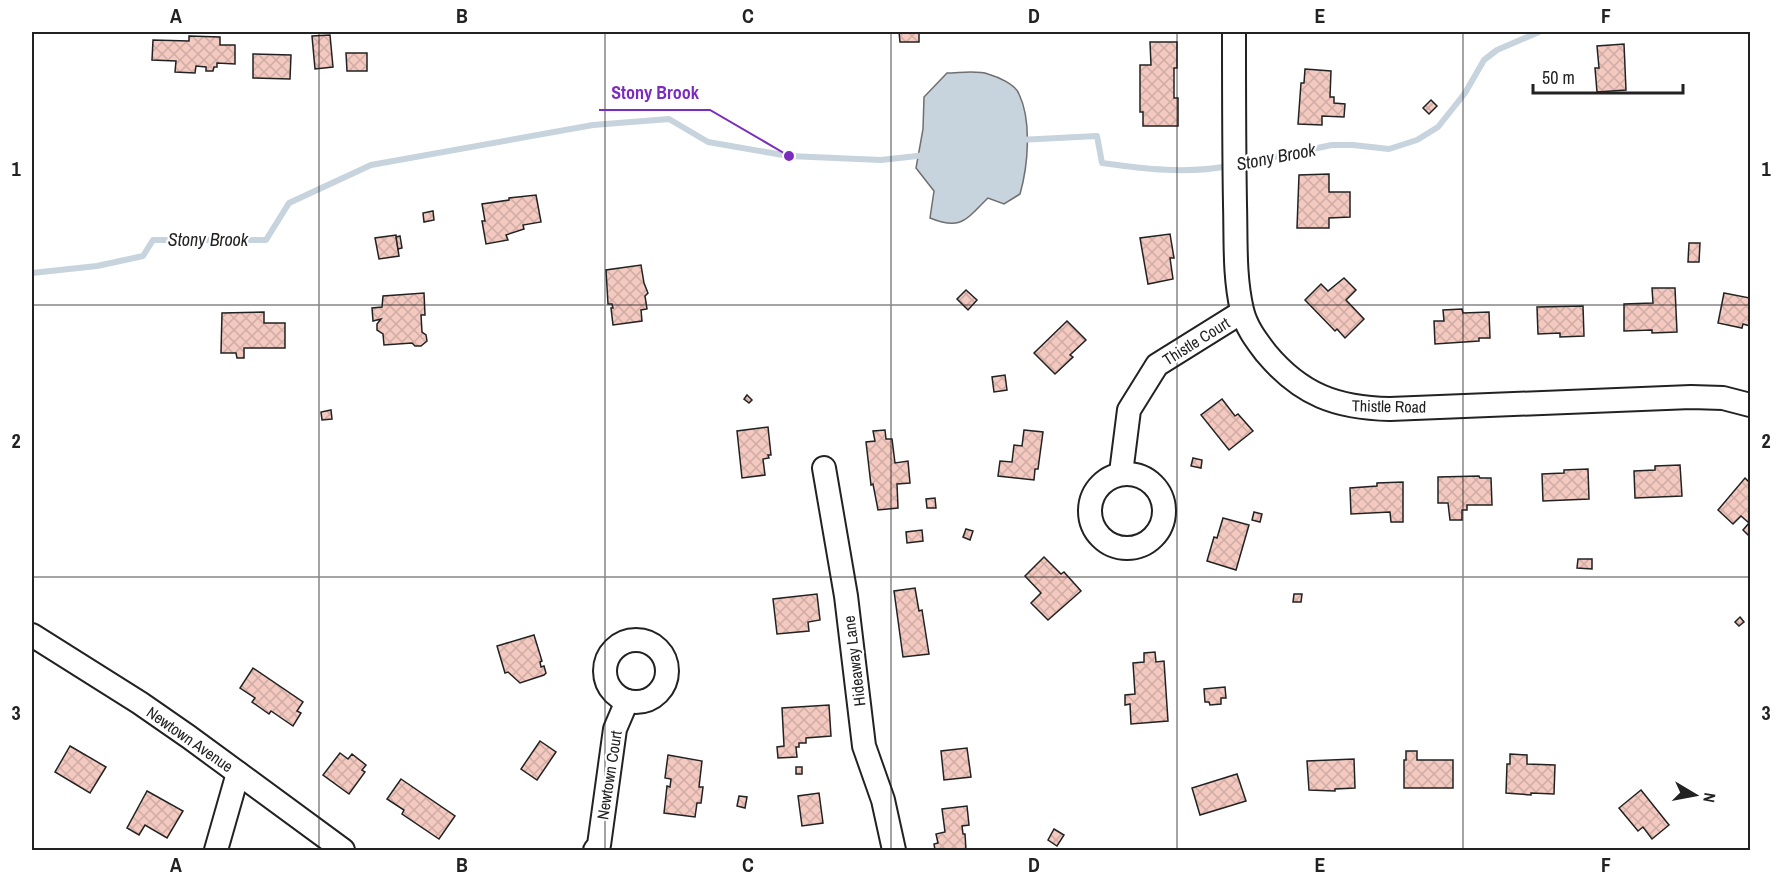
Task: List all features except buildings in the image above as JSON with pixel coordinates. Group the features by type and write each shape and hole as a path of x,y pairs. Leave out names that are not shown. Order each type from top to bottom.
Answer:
{"street":[{"name":"Thistle Road","path":"1234,32 1236,269 1242,312 1250,331 1285,374 1298,385 1313,394 1345,406 1363,409 1691,397 1723,398 1750,405"},
{"name":"Thistle Court","path":"1121,473 1129,410 1157,366 1242,312"},
{"name":"Hideaway Lane","path":"824,468 846,596 864,746 883,800 894,850"},
{"name":"Newtown Avenue","path":"32,636 140,703 343,850"},
{"name":"Newtown Court","path":"595,850 599,845 615,729 627,701"},
{"path":"216,850 238,773"}],"shaded area":[{"path":"947,73 984,73 1010,84 1019,94 1026,117 1027,130 1025,170 1020,194 1004,204 988,198 968,217 957,223 941,222 930,218 934,191 916,168 923,129 924,97"}],"waterway":[{"name":"Stony Brook","path":"1239,164 1332,145 1389,149 1417,140 1438,127 1465,93 1484,60 1497,50 1539,32"},
{"name":"Stony Brook","path":"32,273 97,266 143,256 153,240 266,240 289,203 371,165 593,125 669,119 708,142 789,156 881,160 926,155"},
{"name":"Stony Brook","path":"1019,140 1097,136 1102,163 1181,170 1229,166"}],"place":[{"name":"Stony Brook","path":"789,156"}]}
